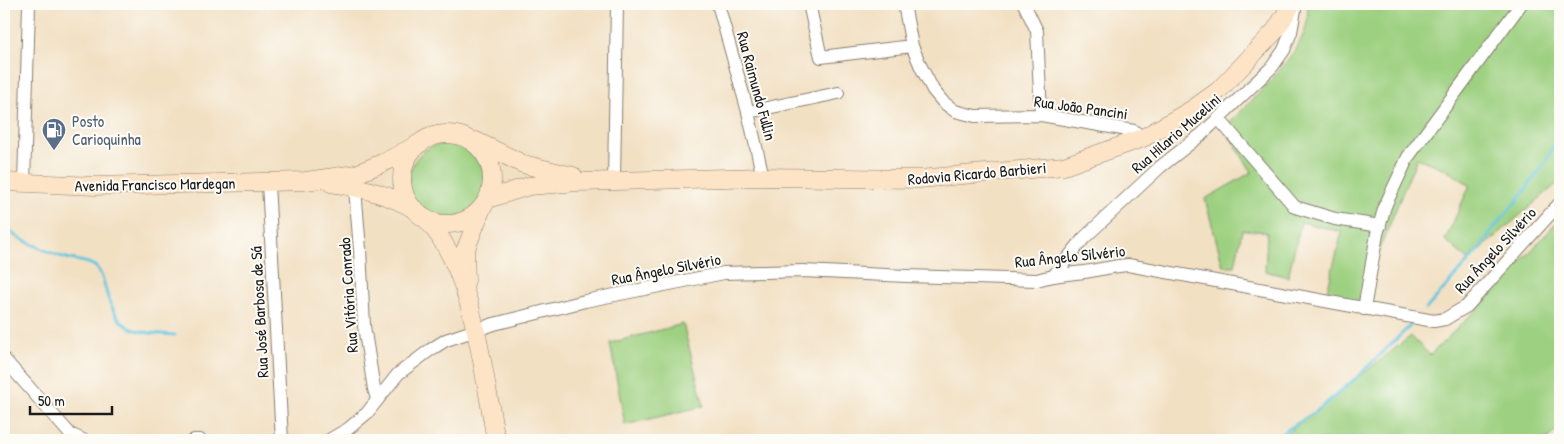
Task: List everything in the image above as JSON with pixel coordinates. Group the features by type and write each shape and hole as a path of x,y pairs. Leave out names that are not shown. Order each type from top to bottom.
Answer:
{"main road":[{"name":"Rodovia Ricardo Barbieri","path":"609,180 763,177 919,179 1064,166 1143,138 1218,91 1275,31 1292,4"},
{"path":"496,440 475,330 467,299 449,251 438,232 419,214 406,196 402,179 403,170 410,154 422,142 438,135 456,135 478,141 511,159 529,166 579,178 609,180"},
{"path":"464,137 478,146 488,159 491,167 492,183 465,251 467,299"},
{"name":"Avenida Francisco Mardegan","path":"4,182 95,186 306,181 356,174 388,162 422,142"},
{"path":"419,214 438,222 455,223 471,217 486,202 529,186 609,180"},
{"name":"Avenida Francisco Mardegan","path":"306,181 355,188 397,200 419,214"}],"street":[{"path":"24,184 29,4"},
{"path":"609,180 617,4"},
{"name":"Rua Raimundo Fullin","path":"718,4 748,112 763,177"},
{"path":"808,4 821,57 912,46"},
{"name":"Rua João Pancini","path":"905,4 912,46 933,90 943,102 955,111 975,116 1041,115 1134,131 1143,138"},
{"path":"1024,4 1036,31 1041,115"},
{"name":"Rua Hilario Mucelini","path":"1055,274 1084,238 1160,167 1202,134 1272,67 1284,50 1291,32 1296,4"},
{"path":"1364,309 1385,206 1408,157 1521,4"},
{"path":"748,112 838,93"},
{"path":"1218,118 1295,207 1335,219 1380,226"},
{"name":"Rua José Barbosa de Sá","path":"268,183 282,440"},
{"name":"Rua Vitória Conrado","path":"355,188 364,326 377,399"},
{"name":"Rua Ângelo Silvério","path":"328,440 348,430 367,413 398,374 446,340 475,330 585,301 724,273 803,271 1037,280 1055,274 1087,272 1128,265 1434,321 1445,319 1467,306 1560,203"},
{"path":"4,359 70,434 83,440"},
{"path":"194,440 200,440"}],"green space":[{"path":"1308,4 1560,4 1560,181 1468,260 1445,240 1470,185 1445,169 1417,158 1356,306 1325,299 1342,232 1301,222 1288,277 1265,271 1267,232 1242,230 1235,266 1223,266 1205,199 1252,172 1224,128 1271,80 1301,40 1306,27"},
{"path":"447,143 462,146 474,154 482,166 485,181 482,196 474,208 462,216 447,219 432,216 420,208 412,196 409,181 412,166 420,154 432,146"},
{"path":"1560,219 1560,428 1545,440 1278,440 1411,336 1430,355 1490,296"},
{"path":"683,324 704,406 625,425 610,343"}],"waterway":[{"path":"1426,309 1481,247 1492,230 1517,201 1543,166 1560,134"},
{"path":"4,221 17,237 57,255 89,263 96,267 100,272 116,316 130,328 149,333 175,335"},
{"path":"1271,440 1318,410 1355,379 1414,322"}],"place":[{"name":"Posto Carioquinha","path":"54,151"}]}
